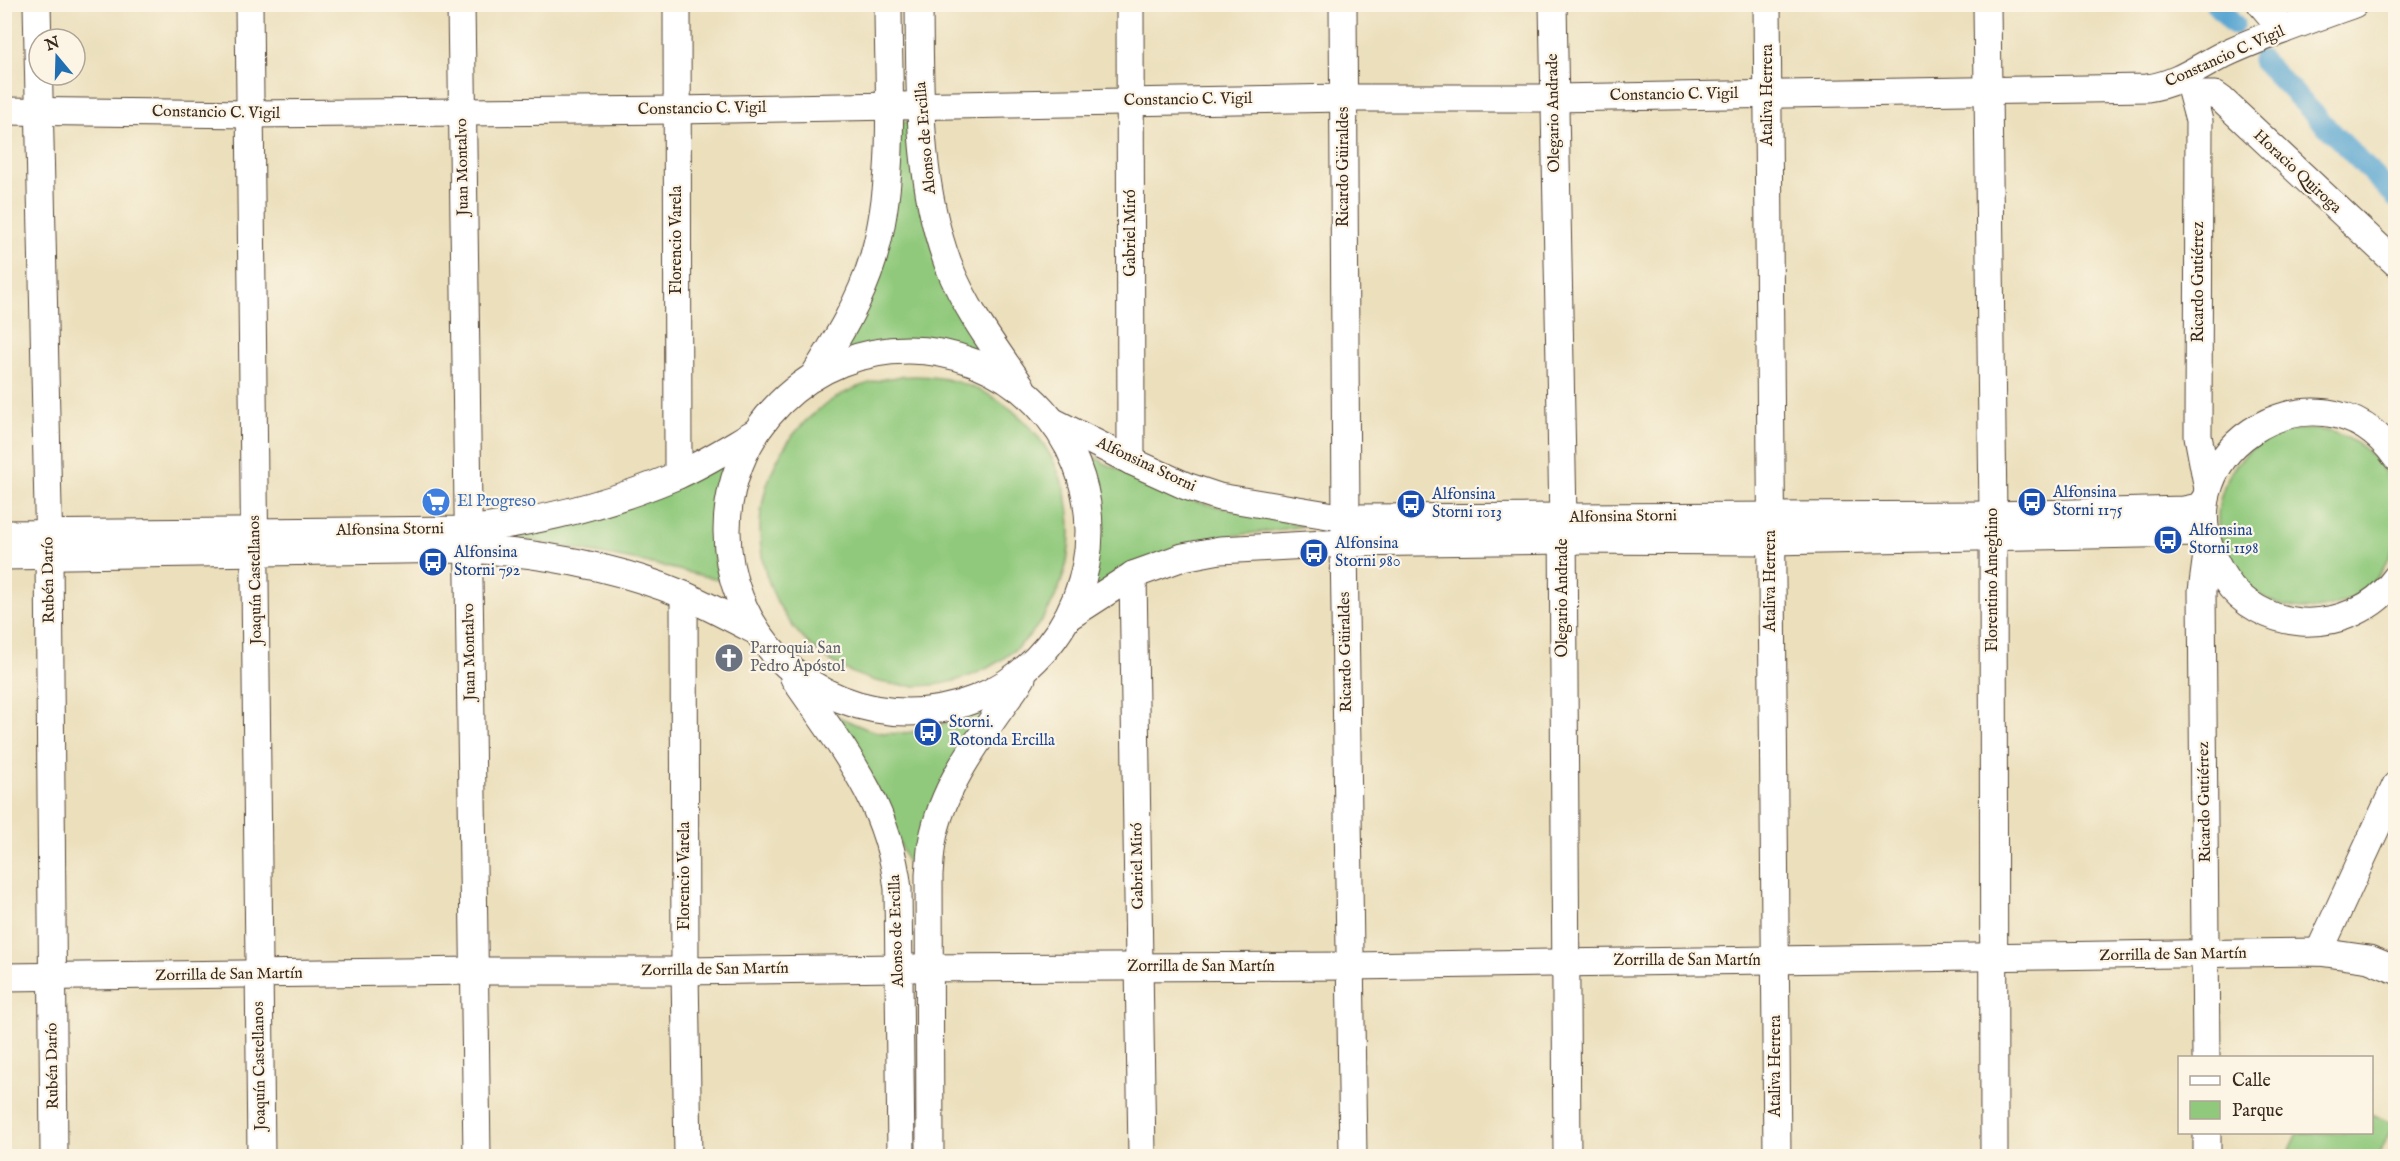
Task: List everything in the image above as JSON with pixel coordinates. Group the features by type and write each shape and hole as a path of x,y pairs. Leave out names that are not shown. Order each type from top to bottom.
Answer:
{"street":[{"name":"Rubén Darío","path":"37,4 49,544 54,1156"},
{"name":"Joaquín Castellanos","path":"249,4 261,1156"},
{"name":"Juan Montalvo","path":"461,4 477,1156"},
{"name":"Florencio Varela","path":"676,4 678,476"},
{"name":"Alonso de Ercilla","path":"813,377 849,319 873,259 888,189 888,4"},
{"name":"Alonso de Ercilla","path":"919,4 920,105 926,170 936,224 948,263 975,318 1025,392"},
{"name":"Gabriel Miró","path":"1130,4 1131,461"},
{"name":"Ricardo Güiraldes","path":"1343,4 1345,530 1353,1156"},
{"name":"Olegario Andrade","path":"1553,4 1563,529 1567,1156"},
{"name":"Ataliva Herrera","path":"1767,4 1777,1156"},
{"name":"Florentino Ameghino","path":"1987,4 1993,526 1994,1156"},
{"path":"2261,4 2283,30"},
{"name":"Constancio C. Vigil","path":"4,111 250,114 677,110 1131,101 1554,98 2147,88 2190,86 2230,51 2354,4"},
{"name":"Horacio Quiroga","path":"2190,86 2222,100 2396,263"},
{"name":"Ricardo Gutiérrez","path":"2190,86 2199,122 2198,436 2207,494"},
{"path":"922,350 977,363 1025,392 1054,422 1075,457 1087,497 1090,538 1084,579 1068,617 1052,643 1031,665 994,691 952,707 908,713 863,707 821,691 785,665 754,630 730,569 727,521 735,475 756,432 782,401 813,377 866,355 922,350"},
{"path":"2396,457 2380,440 2355,423 2326,414 2296,414 2266,422 2241,438 2221,462 2207,494 2207,542 2216,566 2242,599 2260,610 2279,618 2300,622 2321,622 2342,618 2378,597 2396,578"},
{"name":"Alfonsina Storni","path":"1054,422 1186,486 1219,497 1345,530"},
{"name":"Alfonsina Storni","path":"468,540 502,526 576,510 678,476 756,432"},
{"name":"Alfonsina Storni","path":"1993,526 2184,510 2199,507 2207,494"},
{"name":"Alfonsina Storni","path":"1068,617 1133,575 1183,557 1345,530 1993,526 2192,533 2207,542"},
{"name":"Alfonsina Storni","path":"4,534 49,544 468,540 598,566 684,596 754,630"},
{"name":"Ricardo Gutiérrez","path":"2206,1056 2202,591 2207,542"},
{"name":"Alfonsina Storni","path":"4,556 49,544"},
{"name":"Gabriel Miró","path":"1133,575 1142,1156"},
{"name":"Florencio Varela","path":"684,596 688,1156"},
{"name":"Alonso de Ercilla","path":"785,665 856,768 882,820 890,842 896,872 901,1156"},
{"name":"Alonso de Ercilla","path":"930,1156 929,875 932,844 942,807 957,775 1031,665"},
{"path":"2319,952 2396,785"},
{"name":"Zorrilla de San Martín","path":"4,977 475,971 685,972 899,968 1351,966 2319,952 2369,959 2396,970"},
{"path":"2206,1134 2206,1156"}],"green space":[{"path":"909,121 958,312 981,355 940,342 887,344 833,356 899,124"},
{"path":"900,376 930,376 960,382 988,394 1014,411 1035,432 1052,458 1064,486 1070,516 1070,546 1059,590 1044,617 1025,641 1001,660 974,675 930,686 900,686 870,680 842,668 816,651 795,630 778,604 766,576 760,546 760,516 766,486 778,458 795,432 816,411 842,394 870,382"},
{"path":"2308,429 2342,436 2358,444 2372,455 2383,469 2391,485 2398,519 2391,553 2383,569 2372,583 2358,594 2342,602 2308,609 2274,602 2258,594 2244,583 2233,569 2225,553 2218,519 2225,485 2233,469 2244,455 2258,444 2274,436"},
{"path":"1076,443 1104,463 1192,501 1306,526 1209,539 1081,599 1095,558 1098,521 1091,484"},
{"path":"730,462 719,492 714,521 714,550 721,580 644,562 495,534"},
{"path":"993,704 922,866 908,865 886,806 833,714 867,729 883,733 899,733 932,727"},
{"path":"2373,1114 2393,1124 2379,1156 2287,1156 2298,1134 2373,1134"},
{"path":"2264,1150 2287,1156 2257,1156"}],"waterway":[{"path":"2216,4 2234,24"},
{"path":"2262,60 2396,198"}],"place":[{"name":"El Progreso","path":"436,502"},
{"name":"Alfonsina Storni 1175","path":"2032,502"},
{"name":"Alfonsina Storni 1013","path":"1411,504"},
{"name":"Alfonsina Storni 1198","path":"2168,540"},
{"name":"Alfonsina Storni 980","path":"1314,553"},
{"name":"Alfonsina Storni 792","path":"433,562"},
{"name":"Parroquia San Pedro Apóstol","path":"729,658"},
{"name":"Storni. Rotonda Ercilla","path":"928,732"}]}
